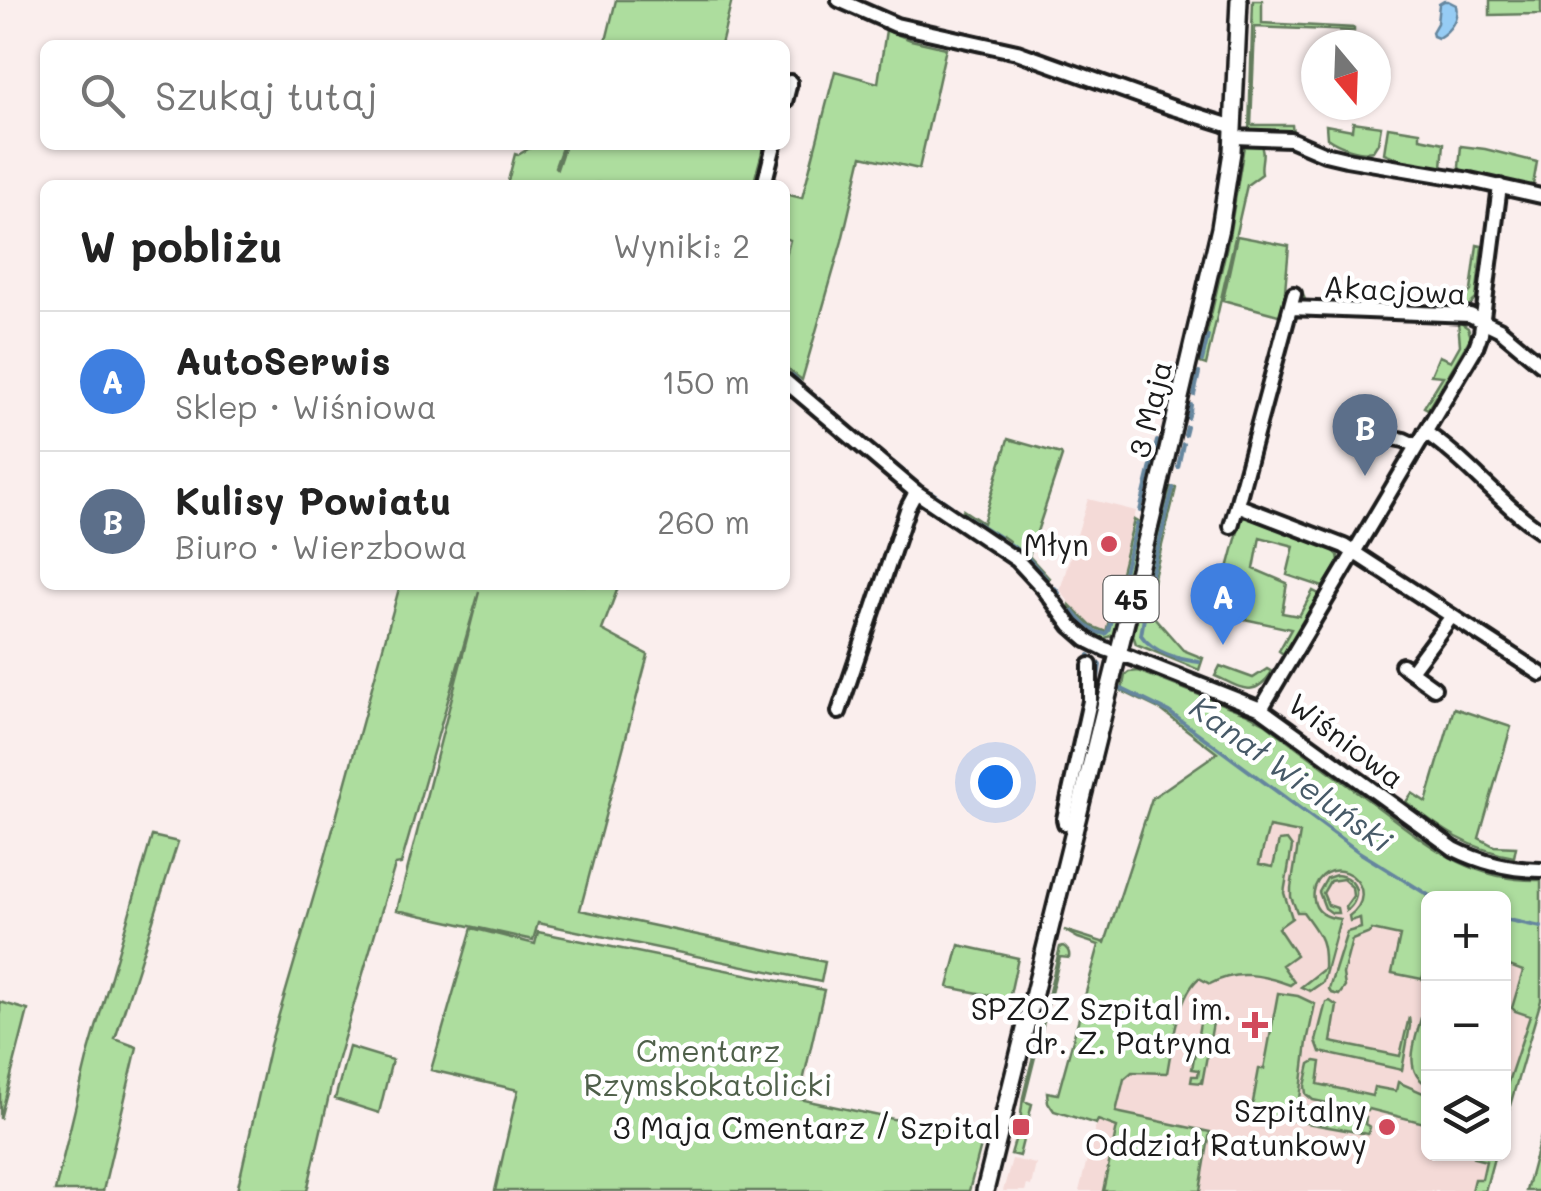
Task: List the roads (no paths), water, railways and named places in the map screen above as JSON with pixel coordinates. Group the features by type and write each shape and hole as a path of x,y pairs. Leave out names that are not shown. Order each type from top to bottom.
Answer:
{"main road":[{"name":"3 Maja","path":"985,1191 1220,228 1234,132 1239,0"}],"street":[{"path":"839,0 896,24 1017,52 1234,132 1285,138 1346,159 1541,196"},
{"path":"765,180 773,150"},
{"path":"1262,708 1476,347 1500,186"},
{"name":"Akacjowa","path":"1237,505 1293,301 1464,314 1499,329 1541,364"},
{"name":"Wiśniowa","path":"790,385 916,492 1016,560 1080,635 1094,645 1262,708 1454,849 1500,866 1541,870"},
{"path":"1355,430 1417,446"},
{"path":"1426,432 1541,531"},
{"path":"839,712 916,492"},
{"path":"1231,526 1237,505 1336,543 1541,674"},
{"path":"1434,688 1406,668 1452,616"},
{"name":"3 Maja","path":"1075,826 1064,821 1064,815 1088,708 1090,665"}],"water":[{"path":"1444,1 1456,5 1456,15 1450,28 1438,38 1432,32 1439,4"}],"waterway":[{"path":"1202,361 1208,336"},
{"path":"1194,395 1199,373"},
{"path":"792,375 799,382"},
{"path":"810,392 824,403"},
{"path":"1190,412 1191,405"},
{"path":"833,411 882,454"},
{"path":"1185,435 1187,427"},
{"path":"1140,511 1157,441"},
{"path":"1178,467 1183,444"},
{"path":"893,462 908,475"},
{"path":"1149,585 1173,488"},
{"path":"931,492 951,506"},
{"path":"963,514 999,537"},
{"path":"1073,611 1091,629 1105,634 1108,631 1137,524"},
{"path":"1010,544 1046,578"},
{"path":"1055,588 1059,593"},
{"path":"1143,618 1146,598"},
{"path":"1144,618 1141,635 1152,646 1175,657 1199,662"},
{"path":"1089,655 1100,665 1098,679"},
{"name":"Kanał Wieluński","path":"1122,689 1169,712 1359,852 1422,891"},
{"name":"Kanał Wieluński","path":"1511,921 1541,927"}],"place":[{"name":"Kulisy Powiatu","path":"1365,476"},
{"name":"Młyn","path":"1109,544"},
{"name":"AutoSerwis","path":"1223,645"},
{"name":"SPZOZ Szpital im. dr. Z. Patryna","path":"1255,1025"},
{"name":"3 Maja Cmentarz / Szpital","path":"1021,1127"},
{"name":"Szpitalny Oddział Ratunkowy","path":"1387,1127"}],"park label":[{"name":"Cmentarz Rzymskokatolicki","path":"708,1067"}]}
